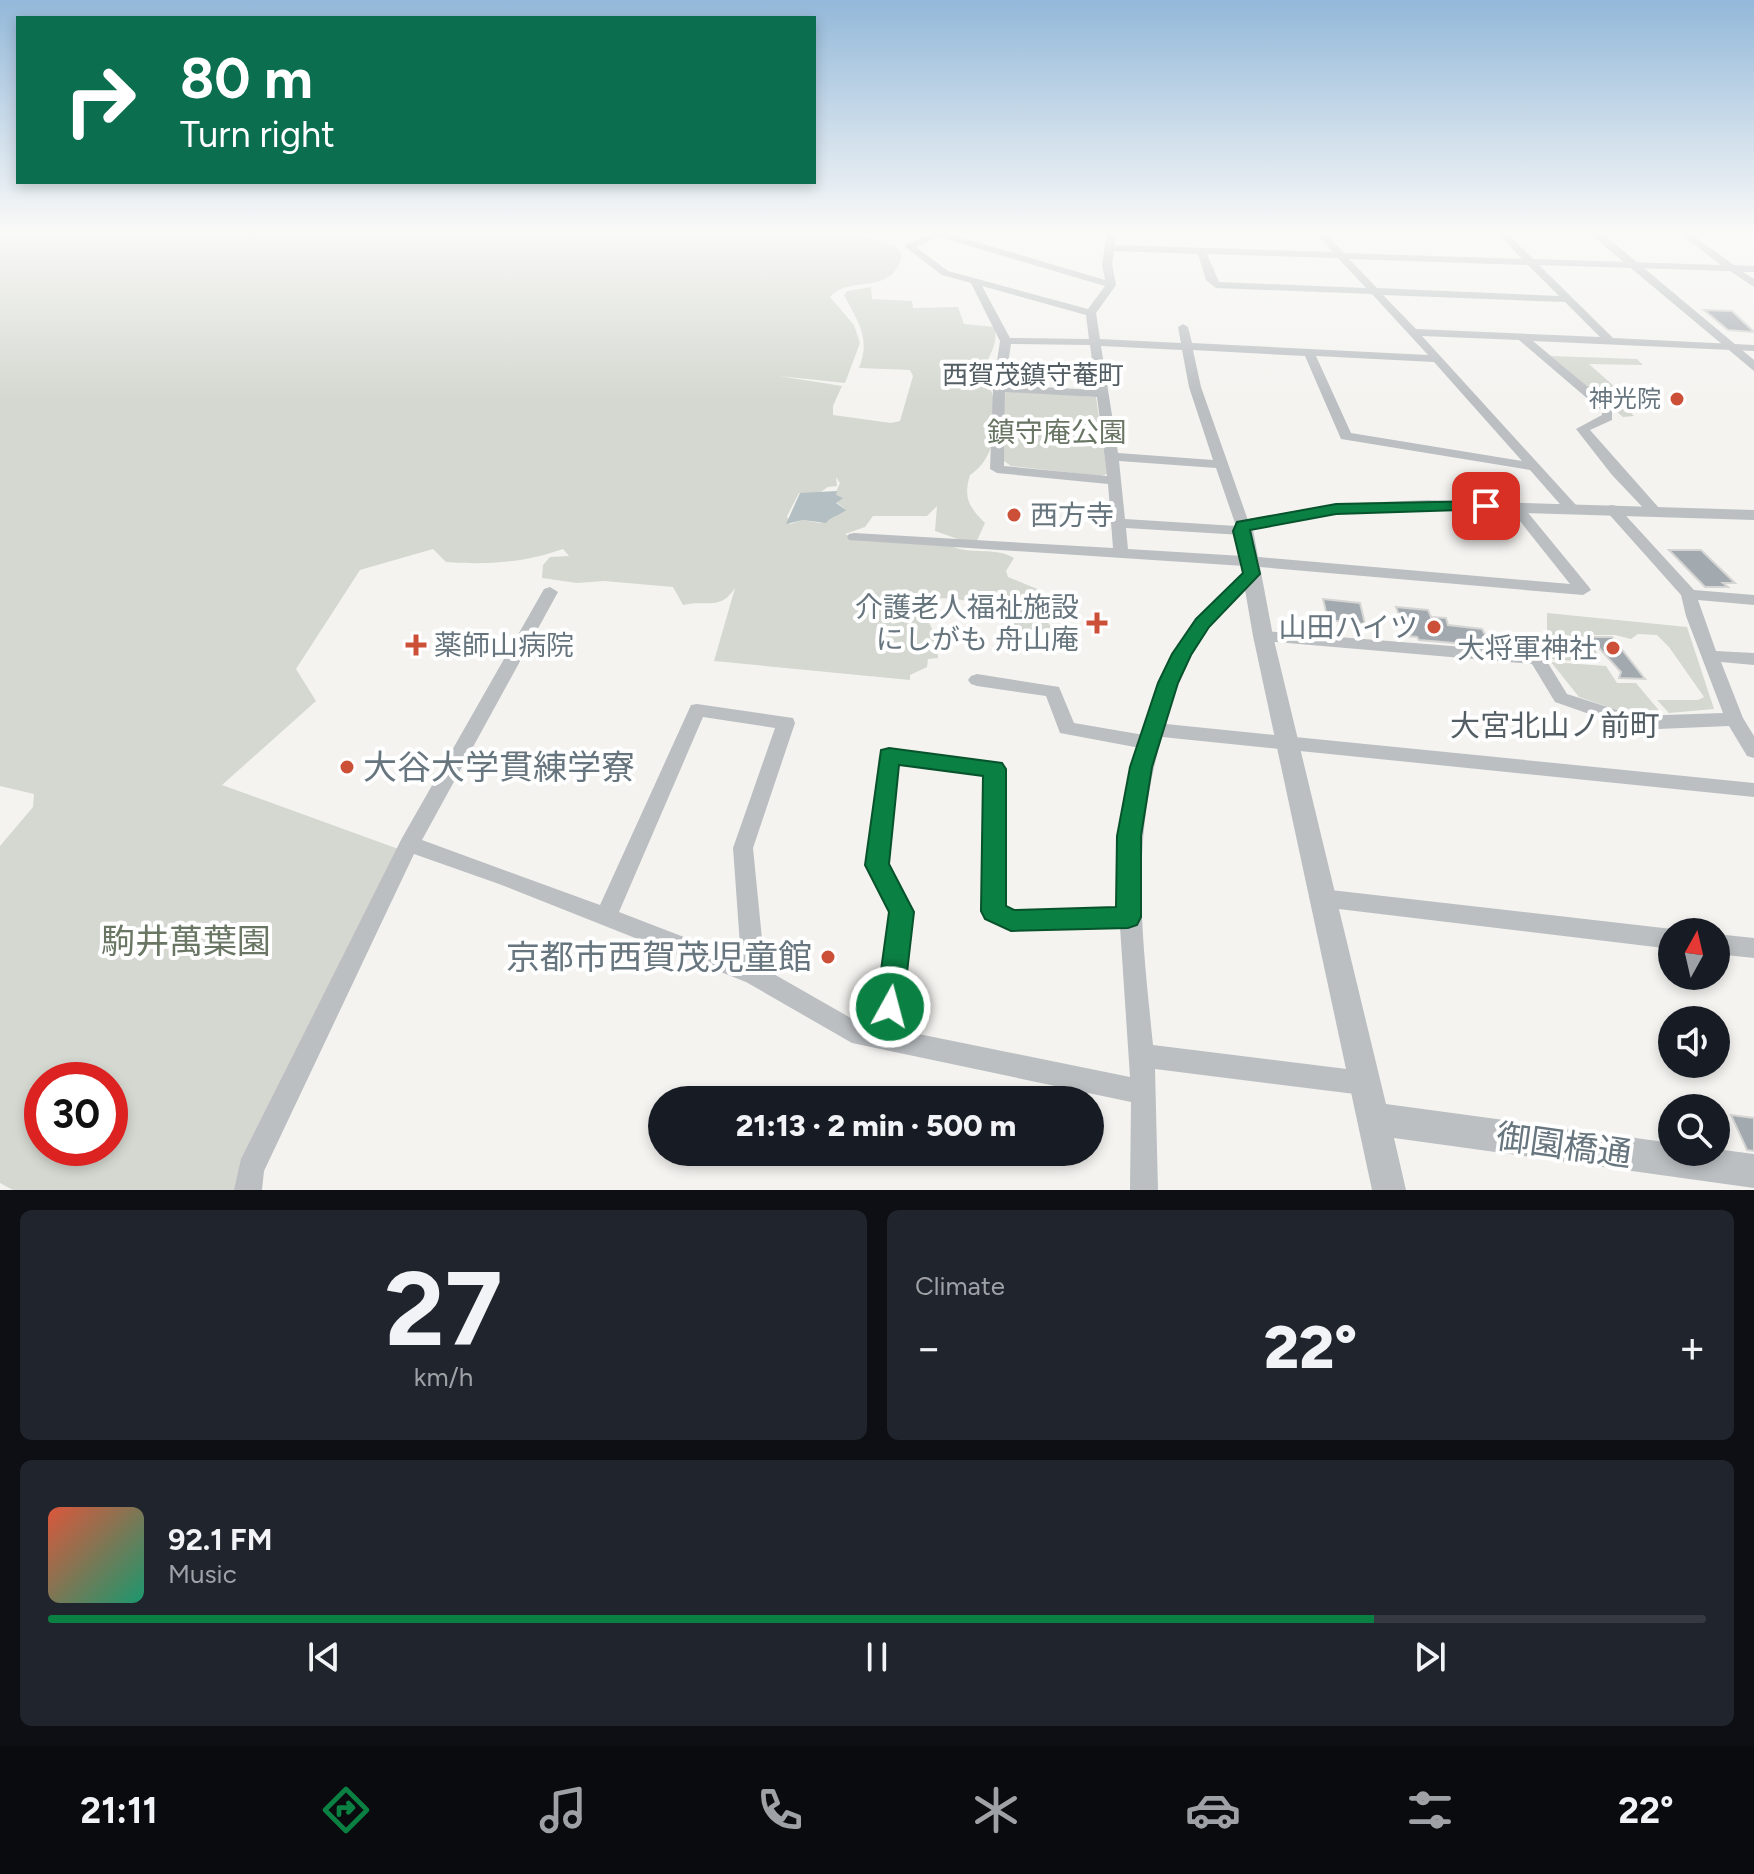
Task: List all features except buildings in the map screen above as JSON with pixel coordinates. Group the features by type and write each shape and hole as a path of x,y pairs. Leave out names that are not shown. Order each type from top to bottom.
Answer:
{"street":[{"path":"978,289 1006,341 999,388 997,469 1114,481"},
{"path":"1004,289 1091,313"},
{"path":"1108,289 1091,313 1112,457 1121,555"},
{"path":"1308,289 1567,299"},
{"path":"1370,289 1488,413 1531,466 1571,508"},
{"path":"1557,289 1611,342"},
{"path":"1661,289 1754,367"},
{"path":"1183,327 1195,387 1208,418 1242,528 1263,636 1389,1190"},
{"path":"1411,332 1754,348"},
{"path":"1523,338 1608,410 1608,417 1582,429 1654,511"},
{"path":"1006,341 1095,342 1436,359"},
{"path":"1309,353 1346,436 1531,466"},
{"path":"999,388 1102,394"},
{"path":"1112,457 1220,464"},
{"path":"1119,523 1242,528 1336,509 1515,506 1754,515"},
{"path":"854,537 1583,590 1515,506"},
{"path":"1612,509 1689,594 1694,616 1734,719 1754,751"},
{"path":"1144,1190 1144,1092 1128,917 1129,836 1141,767 1168,683 1181,654 1250,568"},
{"path":"248,1190 251,1169 409,844 550,592"},
{"path":"1689,594 1754,600"},
{"path":"1263,636 1537,659 1561,698 1635,723 1734,719"},
{"path":"1712,656 1754,659"},
{"path":"977,680 1053,691 1067,728 1152,737 1287,744 1754,790"},
{"path":"605,918 697,710 786,723 743,848 754,975"},
{"path":"886,1038 901,912 877,865 889,756 995,769 994,911 1011,921 1128,917"},
{"path":"409,844 507,878 754,975 852,1032 1144,1092"},
{"path":"1322,898 1658,937"},
{"path":"1730,945 1754,948"},
{"path":"1141,1055 1363,1083"},
{"name":"御園橋通","path":"1374,1119 1754,1171"}],"green space":[{"name":"駒井萬葉園","path":"0,289 843,289 830,297 854,325 860,343 845,383 779,376 842,386 833,406 833,415 891,423 900,421 913,376 910,370 859,368 863,339 844,295 847,291 871,289 872,299 912,301 913,308 958,307 964,324 995,327 987,373 994,401 995,432 984,461 970,475 967,490 971,507 985,523 975,545 935,531 937,506 927,516 873,516 865,527 845,534 853,538 949,545 965,550 1007,554 1014,558 1006,571 1008,577 1042,591 1045,599 1041,612 1053,630 1051,644 1036,647 998,614 976,603 926,598 934,609 928,620 936,638 938,658 928,659 927,667 910,675 910,680 714,661 735,588 718,602 683,605 673,587 604,581 577,583 542,578 543,565 550,557 569,556 563,549 519,560 476,563 446,562 433,549 360,570 296,669 316,701 222,785 404,851 244,1190 13,1190 0,1183 0,846 33,807 34,794 0,786","holes":["836,477 840,483 836,502 845,509 820,523 803,520 790,524 787,516 799,493 819,493 837,486"]},
{"path":"1551,356 1637,359 1643,365 1589,364 1625,396 1615,397 1634,416 1623,417"},
{"name":"鎮守庵公園","path":"1008,390 1096,397 1107,474 1101,476 1011,466 1004,461 1005,393"},
{"path":"1547,613 1687,627 1714,709 1669,713 1657,700 1698,700 1704,697 1657,635 1638,634 1631,639 1615,635 1584,635 1598,654 1595,654 1600,663 1549,659 1543,652 1520,644 1515,632 1547,634"},
{"path":"1551,662 1606,666 1617,683 1636,683 1662,714 1635,716 1579,697"}],"shaded area":[{"path":"837,491 836,495 843,498 836,503 846,510 826,523 803,520 786,524 800,493"}],"place":[{"name":"神光院","path":"1677,399"},
{"name":"西方寺","path":"1014,515"},
{"name":"介護老人福祉施設 にしがも 舟山庵","path":"1097,623"},
{"name":"山田ハイツ","path":"1434,627"},
{"name":"薬師山病院","path":"416,645"},
{"name":"大将軍神社","path":"1613,648"},
{"name":"大谷大学貫練学寮","path":"347,767"},
{"name":"京都市西賀茂児童館","path":"828,957"}],"district":[{"name":"西賀茂鎮守菴町","path":"1033,375"},
{"name":"大宮北山ノ前町","path":"1555,726"}],"route":[{"path":"890,1007 901,912 877,865 889,756 995,769 994,911 1011,921 1128,917 1129,836 1141,767 1168,683 1181,654 1203,623 1252,574 1243,526 1336,509 1486,506"}]}
